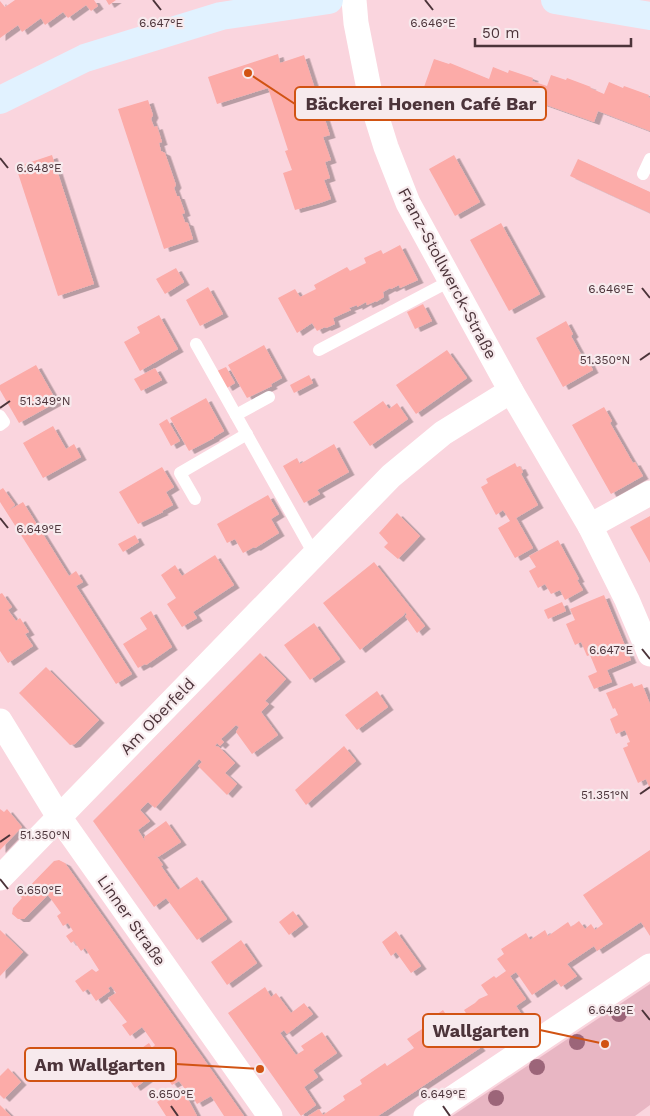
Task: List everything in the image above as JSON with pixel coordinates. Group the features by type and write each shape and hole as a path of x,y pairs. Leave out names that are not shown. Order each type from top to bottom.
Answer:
{"street":[{"path":"0,100 85,58 212,18 293,4 329,0"},
{"name":"Franz-Stollwerck-Straße","path":"354,0 356,23 371,99 386,147 408,203 511,391 590,526 627,600 650,654"},
{"path":"555,0 650,16"},
{"name":"Am Oberfeld","path":"0,878 314,554 399,470 443,434 511,391"},
{"path":"590,526 650,493"},
{"name":"Linner Straße","path":"0,721 59,816 270,1116"},
{"path":"426,1116 650,966"}],"lane":[{"path":"643,174 650,160"},
{"path":"319,350 450,281"},
{"path":"196,344 314,554"},
{"path":"236,416 269,397"},
{"path":"0,416 4,422 0,425"},
{"path":"195,499 180,473 246,434"}],"shaded area":[{"path":"650,984 650,1105 635,1116 452,1116"}],"building":[{"path":"15,0 94,0 98,6 91,11 86,5 68,18 63,12 45,25 41,18 22,32 18,25 0,38 0,1 5,7"},
{"path":"106,0 116,0 109,5"},
{"path":"278,54 280,63 304,55 330,135 323,137 331,160 325,162 330,178 324,180 331,199 295,210 283,173 292,170 285,151 288,150 268,88 217,104 208,77"},
{"path":"434,59 450,63 489,79 493,67 508,73 509,70 533,78 532,81 547,86 551,75 566,80 567,78 604,94 609,82 623,88 624,86 649,95 650,131 598,111 594,122 541,103 536,115 483,95 478,107 424,87"},
{"path":"148,100 153,115 151,119 154,127 157,126 162,142 159,143 161,151 165,153 176,185 174,188 185,213 182,214 185,222 188,223 193,239 164,249 118,109"},
{"path":"52,155 94,284 58,296 16,167"},
{"path":"454,155 480,202 455,216 429,169"},
{"path":"578,159 650,192 650,213 570,176"},
{"path":"501,223 540,294 509,311 470,240"},
{"path":"400,245 418,280 400,288 399,285 390,288 383,292 384,297 376,302 367,305 366,302 357,307 357,305 349,308 351,310 333,318 335,324 326,328 317,331 312,323 297,333 278,298 295,289 300,297 316,289 314,285 347,267 350,271 366,263 364,258 381,250 383,254"},
{"path":"176,268 184,282 165,294 156,279"},
{"path":"208,287 223,314 200,326 186,300"},
{"path":"423,304 432,321 415,329 407,312"},
{"path":"159,315 178,349 140,371 124,342 140,333 137,327"},
{"path":"566,321 573,334 571,336 583,358 586,356 593,370 563,387 536,338"},
{"path":"264,345 282,378 271,384 272,386 247,398 228,365"},
{"path":"447,350 467,378 416,414 396,385"},
{"path":"36,365 57,402 19,423 0,390 0,385"},
{"path":"226,367 235,383 227,388 217,371"},
{"path":"155,368 162,380 141,391 134,379"},
{"path":"309,375 313,383 294,393 290,385"},
{"path":"206,398 224,431 189,451 170,418"},
{"path":"383,401 389,409 397,403 408,419 370,446 353,422"},
{"path":"604,407 612,421 610,423 633,463 635,462 643,476 611,494 572,425"},
{"path":"167,419 180,441 171,446 159,424"},
{"path":"53,426 66,449 74,444 81,457 43,478 23,443"},
{"path":"334,444 349,472 317,490 320,494 304,503 283,466 297,458 300,464"},
{"path":"515,463 517,467 520,466 523,472 521,474 538,505 516,518 533,548 515,558 498,528 510,521 503,510 496,515 481,487 488,483 486,479"},
{"path":"162,467 174,487 166,492 173,505 138,524 119,492"},
{"path":"3,488 15,505 8,511 23,502 69,576 76,571 83,582 76,586 132,674 116,684 0,502 0,490"},
{"path":"268,495 279,514 271,519 279,533 243,553 235,539 227,543 217,524"},
{"path":"397,513 420,536 398,559 384,547 388,543 379,533"},
{"path":"650,516 650,563 630,527"},
{"path":"135,535 139,542 123,552 118,544"},
{"path":"558,540 583,590 565,600 560,590 551,594 545,584 538,588 529,571 536,567 529,556"},
{"path":"215,555 234,585 193,612 197,618 182,627 167,604 176,598 161,575 175,565 182,576"},
{"path":"374,562 425,626 417,633 405,616 407,615 405,612 404,615 360,650 323,603"},
{"path":"2,593 12,607 8,610 16,621 20,618 29,632 25,634 33,646 8,663 0,651 0,594"},
{"path":"604,595 631,660 607,670 612,682 594,689 588,676 597,672 590,655 587,656 581,642 575,645 566,624 575,620 570,609"},
{"path":"562,602 566,611 548,619 544,610"},
{"path":"151,611 172,647 146,665 138,668 123,644 147,629 140,618"},
{"path":"314,623 340,659 310,680 284,645"},
{"path":"260,653 286,679 265,701 269,704 261,712 278,735 252,754 236,732 239,727 236,725 221,739 224,742 220,746 217,743 215,746 219,747 235,763 225,773 237,784 227,795 198,766 202,762 199,759 155,808 148,802 140,810 150,821 138,830 145,841 144,837 166,821 181,842 158,857 155,854 178,890 197,877 227,919 197,940 166,898 154,907 93,821"},
{"path":"46,667 99,720 75,744 70,745 19,693"},
{"path":"632,683 634,687 642,684 650,704 650,789 646,779 638,783 623,748 628,746 627,743 630,742 625,730 616,734 610,719 618,715 615,708 613,709 606,693"},
{"path":"377,691 388,707 357,730 345,715"},
{"path":"344,746 356,761 306,805 295,790"},
{"path":"0,809 4,812 7,809 22,827 0,850"},
{"path":"650,850 650,936 641,922 597,951 594,946 567,964 577,976 561,987 555,979 532,995 516,972 510,976 526,999 516,1006 524,1018 486,1044 464,1010 488,995 481,985 494,976 496,978 506,971 497,959 504,954 501,949 526,933 530,940 545,930 548,936 568,922 571,927 579,921 585,929 591,924 595,930 603,924 583,895"},
{"path":"59,860 65,863 244,1116 224,1116 211,1096 197,1104 192,1096 188,1099 197,1116 166,1116 157,1102 180,1088 182,1091 185,1089 179,1081 172,1085 167,1078 174,1073 166,1062 156,1069 158,1071 135,1088 126,1075 130,1072 123,1061 149,1043 152,1048 155,1045 142,1027 130,1036 122,1025 127,1022 108,998 116,993 111,986 108,988 110,991 96,1001 88,989 83,992 75,981 92,969 96,972 99,970 85,948 81,951 74,941 71,943 66,936 73,931 68,923 63,926 57,916 61,913 48,895 24,919 18,919 12,914 13,908 22,898 20,896 54,861"},
{"path":"293,911 303,924 289,935 279,922"},
{"path":"0,930 23,952 0,976"},
{"path":"396,931 421,966 411,973 396,952 391,956 382,942"},
{"path":"241,940 257,963 227,985 211,962"},
{"path":"265,987 271,997 276,993 291,1013 304,1003 313,1014 287,1034 284,1030 280,1033 296,1055 304,1050 301,1046 322,1032 337,1053 313,1070 318,1077 304,1087 316,1105 301,1116 228,1013"},
{"path":"443,1010 461,1037 468,1032 480,1048 378,1116 308,1116 319,1109 323,1115 345,1100 343,1096 362,1084 360,1080 385,1063 387,1066 414,1048 407,1039 428,1025 426,1022"},
{"path":"8,1068 21,1082 4,1099 0,1095 0,1076"},
{"path":"0,1105 11,1116 0,1116"}],"place":[{"name":"Bäckerei Hoenen Café Bar","path":"248,73"},
{"name":"Wallgarten","path":"605,1044"},
{"name":"Am Wallgarten","path":"260,1069"}]}
